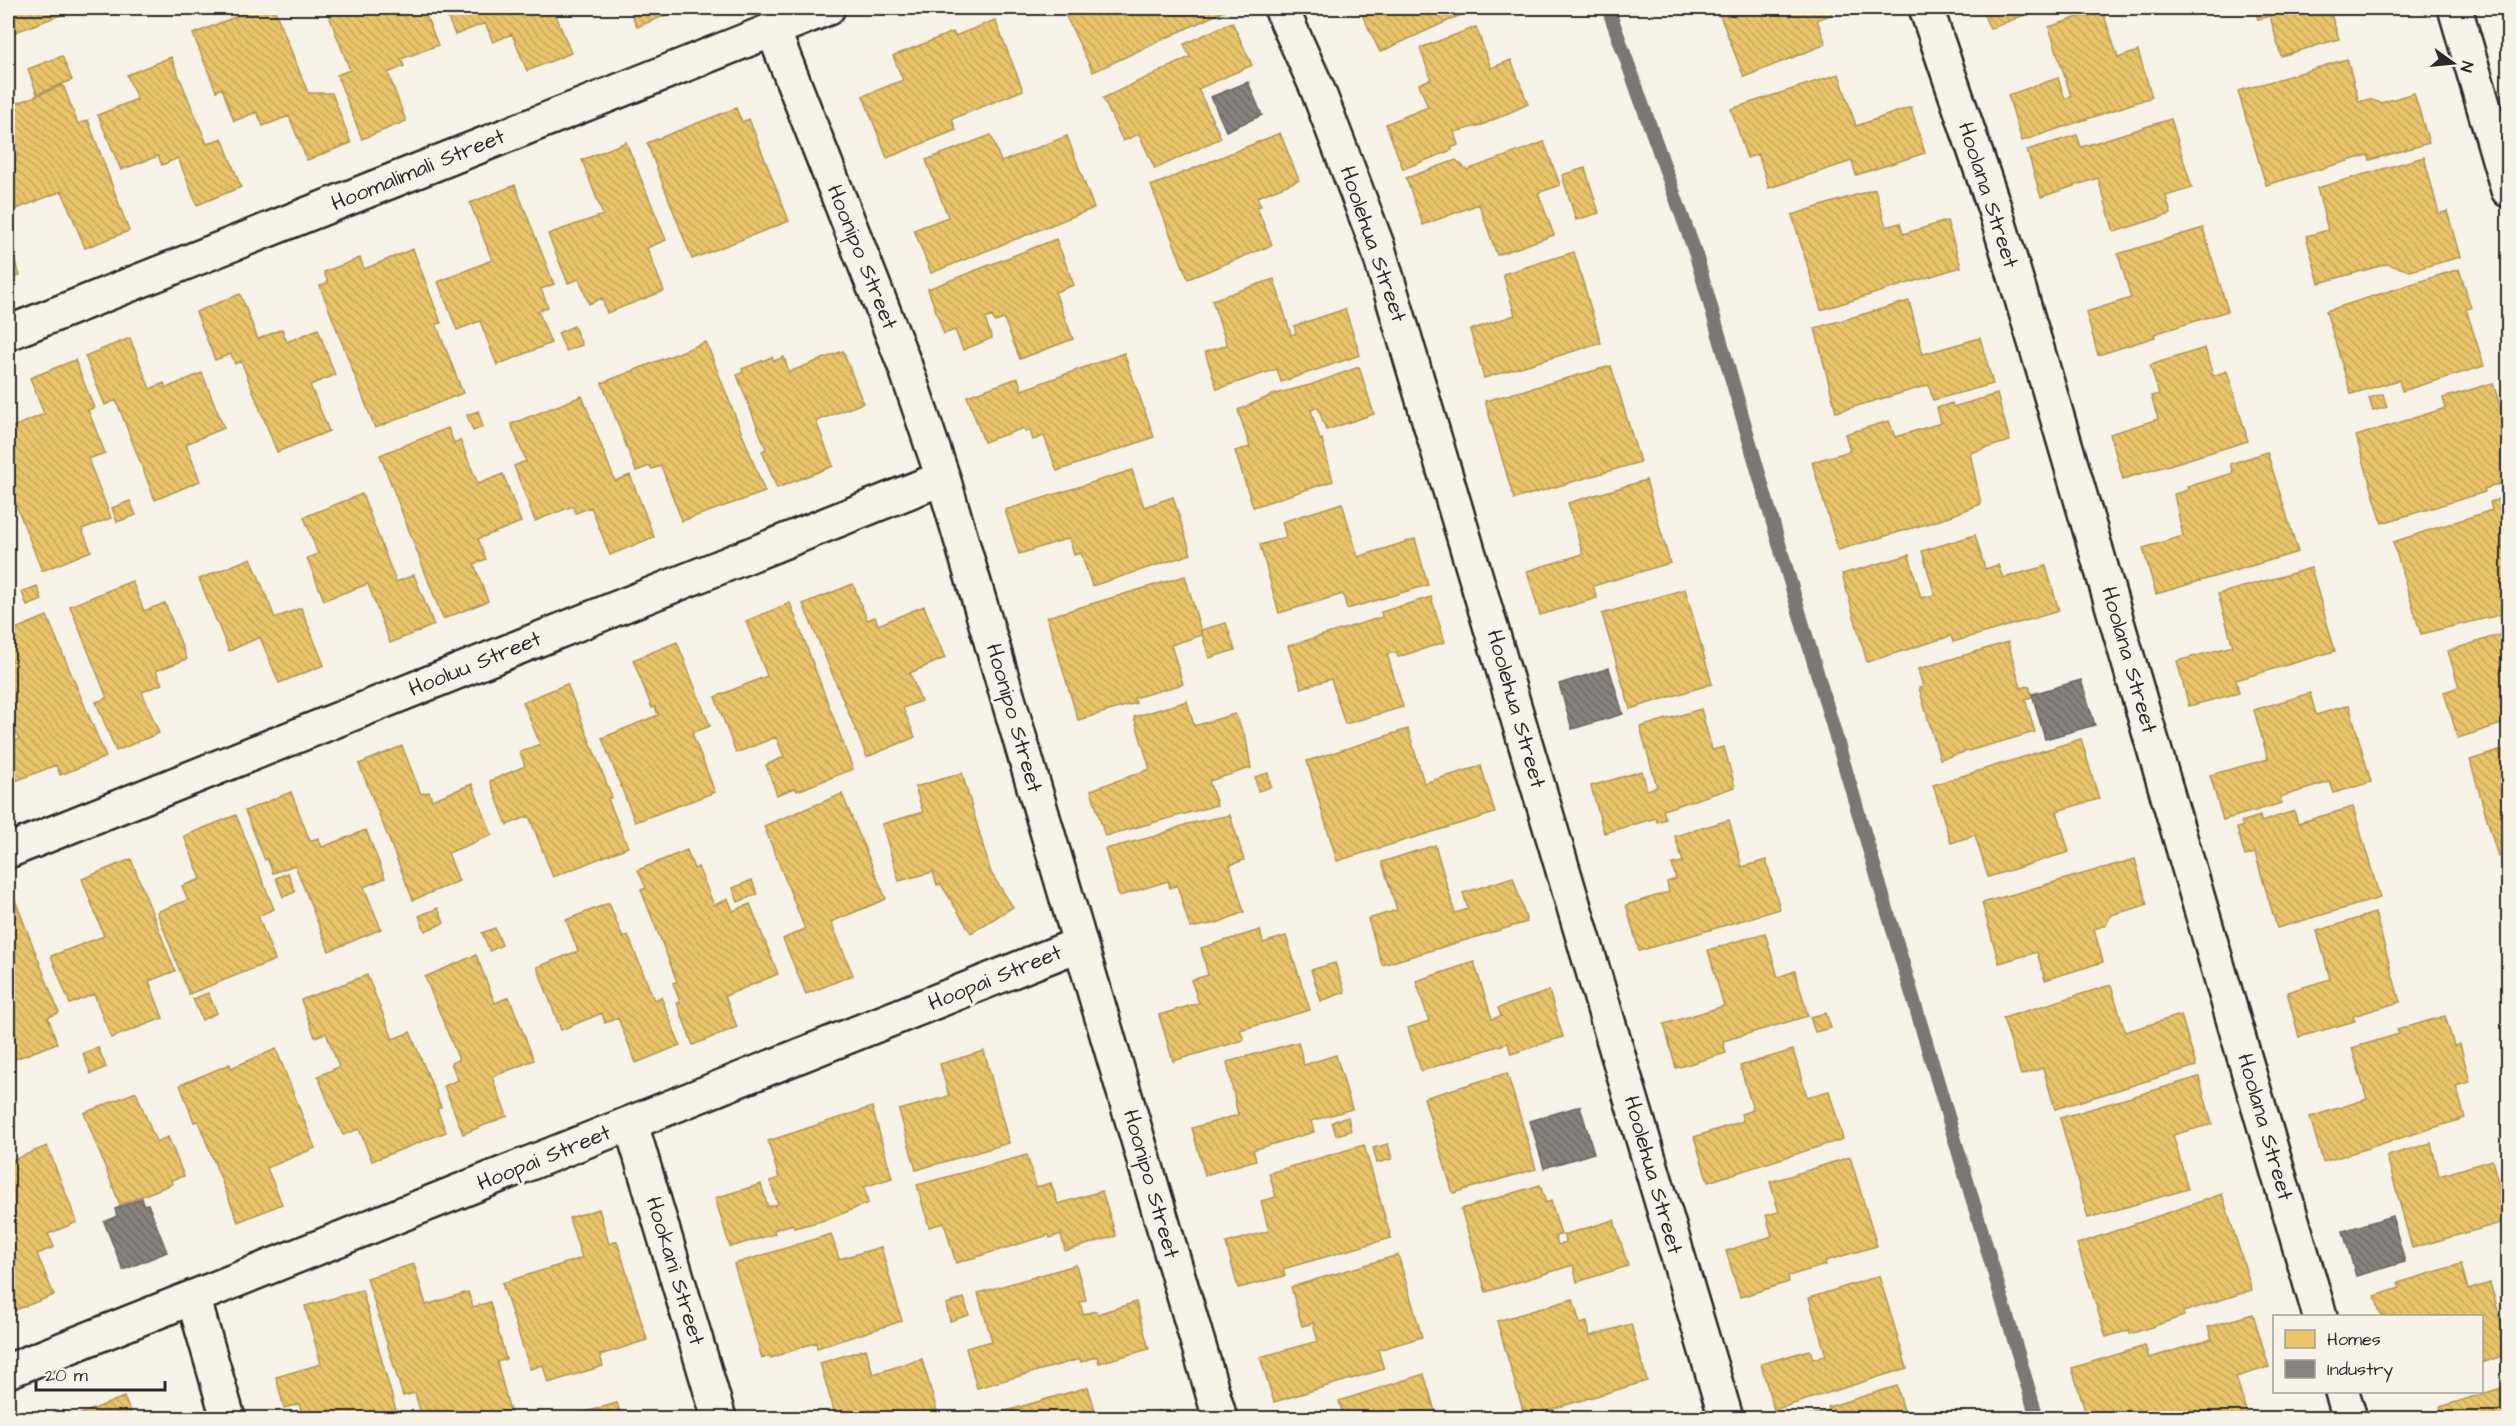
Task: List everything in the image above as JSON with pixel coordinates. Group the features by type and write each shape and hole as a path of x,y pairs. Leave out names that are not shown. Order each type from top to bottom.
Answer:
{"street":[{"name":"Hoomalimali Street","path":"8,333 828,8"},
{"name":"Hoolehua Street","path":"1281,8 1317,88 1377,245 1725,1419"},
{"name":"Hoolana Street","path":"1926,8 1995,210 2041,362 2319,1315"},
{"path":"2454,8 2508,190"},
{"name":"Hoonipo Street","path":"773,30 905,366 943,478 1220,1419"},
{"name":"Hooluu Street","path":"8,851 943,478"},
{"name":"Hoopai Street","path":"8,1371 1080,944"},
{"name":"Hookani Street","path":"631,1124 719,1419"},
{"path":"193,1297 228,1419"},
{"path":"2342,1393 2350,1419"}],"building: Homes":[{"path":"8,8 70,8 71,11 8,35"},
{"path":"257,8 274,8 308,93 332,93 351,143 307,160 289,116 263,126 257,112 234,121 222,88 216,91 193,34"},
{"path":"326,8 423,8 438,45 401,59 404,66 388,73 406,121 362,139 337,75 350,70"},
{"path":"444,8 553,8 571,53 527,71 512,34 493,42 485,23 455,35"},
{"path":"629,8 681,8 681,9 637,27"},
{"path":"1062,8 1223,8 1224,11 1093,72"},
{"path":"1359,8 1476,8 1380,52"},
{"path":"1717,8 1830,8 1832,14 1817,20 1826,44 1744,77"},
{"path":"1981,8 2041,8 1990,29"},
{"path":"2254,8 2329,8 2339,39 2281,56 2270,16 2258,19"},
{"path":"2102,9 2118,58 2138,51 2152,97 2022,141 2008,95 2058,78 2065,99 2071,96 2049,27"},
{"path":"995,20 1023,90 952,119 956,130 887,158 863,96 903,80 893,56 953,32 955,36"},
{"path":"1232,22 1252,65 1198,89 1221,138 1155,169 1139,134 1123,141 1103,98 1190,57 1184,44"},
{"path":"1476,27 1491,68 1511,60 1528,104 1482,125 1454,132 1458,145 1451,148 1452,150 1403,169 1386,124 1428,107 1419,84 1431,79 1420,48"},
{"path":"62,56 72,80 37,94 28,69"},
{"path":"171,57 207,144 222,138 241,187 197,205 178,158 162,165 158,156 121,170 98,115 137,99 127,75"},
{"path":"2347,59 2359,102 2369,99 2381,103 2414,93 2429,143 2370,160 2368,155 2266,185 2238,91"},
{"path":"1839,74 1856,126 1911,107 1925,153 1856,175 1852,161 1769,188 1758,154 1747,158 1731,109"},
{"path":"63,85 78,124 88,120 129,231 85,248 62,191 14,210 8,192 8,160 18,156 8,131 8,107"},
{"path":"736,108 742,122 749,119 789,221 692,259 647,143"},
{"path":"2171,119 2192,188 2166,196 2171,214 2114,232 2098,178 2041,197 2027,150 2077,135 2081,147"},
{"path":"1280,133 1299,180 1257,197 1261,206 1257,207 1272,245 1188,279 1151,186"},
{"path":"991,135 1001,162 1067,136 1094,208 931,273 914,230 948,217 926,160"},
{"path":"626,142 666,240 647,248 664,291 607,313 602,298 589,304 579,279 568,283 548,234 603,215 582,160"},
{"path":"1544,142 1560,185 1538,193 1554,235 1497,255 1479,204 1423,225 1406,178 1456,160 1467,170"},
{"path":"2424,157 2439,214 2447,211 2460,257 2410,271 2387,264 2319,283 2306,236 2328,230 2317,188"},
{"path":"1585,168 1599,213 1576,220 1562,175"},
{"path":"515,185 554,284 541,289 548,307 538,311 551,343 497,365 480,321 457,330 438,282 492,260 470,203"},
{"path":"1875,189 1886,227 1900,223 1903,234 1947,221 1961,267 1821,310 1792,215"},
{"path":"2203,228 2228,311 2154,334 2155,337 2098,355 2086,312 2131,298 2118,254"},
{"path":"1056,239 1074,285 1055,292 1073,339 1020,359 1004,319 995,322 992,316 985,319 992,338 963,350 955,330 944,334 928,289"},
{"path":"8,244 20,275 8,281"},
{"path":"413,249 441,323 436,324 463,393 375,428 320,286 328,283 324,272 360,258 364,269"},
{"path":"1574,252 1601,343 1484,378 1470,330 1515,315 1503,274"},
{"path":"2459,269 2471,308 2466,309 2484,366 2402,391 2399,380 2351,394 2326,311"},
{"path":"1274,279 1291,335 1296,333 1294,326 1345,309 1360,355 1281,382 1277,369 1217,389 1205,352 1227,345 1212,300"},
{"path":"240,294 258,339 282,329 287,342 318,329 335,375 310,385 329,431 277,452 241,361 235,364 231,354 215,360 196,312"},
{"path":"1909,301 1923,354 1980,338 1993,384 1933,400 1929,385 1836,412 1815,328"},
{"path":"574,326 582,345 566,351 558,333"},
{"path":"130,338 150,389 164,383 166,388 202,373 224,428 186,444 200,481 155,500 116,400 105,405 85,356"},
{"path":"706,342 765,492 682,521 661,466 652,469 650,466 636,471 602,383"},
{"path":"2205,348 2213,376 2227,371 2248,441 2123,479 2110,434 2158,419 2151,396 2159,394 2150,365"},
{"path":"843,351 863,403 816,421 833,466 777,488 762,451 766,449 737,375 743,372 742,369 772,357 774,361 784,357 789,372"},
{"path":"1124,353 1154,437 1057,471 1044,436 1033,440 1030,430 1025,431 1024,428 984,442 967,396 1018,378 1022,390"},
{"path":"75,360 94,408 88,410 105,453 88,459 111,518 82,529 91,551 42,571 8,484 8,429 44,414 30,378"},
{"path":"1611,366 1640,462 1514,499 1485,401"},
{"path":"1359,367 1374,414 1326,430 1318,407 1311,410 1320,440 1322,439 1333,481 1253,507 1235,451 1250,447 1238,410 1275,394 1310,385"},
{"path":"2493,383 2507,429 2502,431 2508,453 2508,482 2484,489 2485,492 2382,523 2356,436 2446,408 2443,398"},
{"path":"1997,394 2010,441 1970,453 1981,504 1940,520 1838,550 1812,462 1850,451 1845,434 1889,421 1895,437 1941,423 1937,408 1952,403 1953,407"},
{"path":"2383,394 2387,407 2373,411 2369,398"},
{"path":"582,396 615,481 630,475 654,537 610,555 591,507 576,513 573,506 535,521 514,466 526,461 511,424"},
{"path":"478,411 483,427 473,431 467,415"},
{"path":"448,428 454,443 460,440 478,484 503,474 521,522 478,539 486,559 474,564 488,601 443,619 380,455"},
{"path":"2267,452 2298,552 2156,594 2143,548 2183,536 2174,494 2188,490 2187,487 2233,473 2230,464"},
{"path":"1132,470 1144,507 1173,497 1191,554 1092,586 1081,553 1074,555 1069,538 1019,554 1005,510"},
{"path":"1646,480 1670,563 1593,586 1597,598 1540,615 1527,571 1583,554 1568,503"},
{"path":"362,494 396,582 414,575 434,625 390,643 368,584 324,600 307,558 318,554 304,517"},
{"path":"2508,496 2508,613 2421,634 2393,542 2492,510 2490,502"},
{"path":"130,501 136,515 117,522 112,508"},
{"path":"1342,503 1358,557 1415,539 1428,585 1347,609 1343,594 1279,613 1260,545 1286,537 1282,522"},
{"path":"1975,535 1985,569 1998,565 2003,578 2046,566 2059,611 1953,642 1951,636 1867,662 1842,574 1909,555 1921,598 1935,595 1922,551"},
{"path":"251,558 275,618 301,608 324,665 279,683 260,637 229,651 199,579"},
{"path":"2311,568 2335,651 2236,680 2239,693 2189,706 2177,661 2233,646 2218,594"},
{"path":"1185,576 1202,635 1171,645 1183,684 1134,698 1136,703 1078,720 1047,617"},
{"path":"132,581 144,611 165,603 187,659 156,671 162,684 142,692 159,733 116,751 96,702 107,698 70,606"},
{"path":"853,584 867,620 875,617 878,625 924,606 945,658 910,673 921,701 903,708 915,737 867,757 803,604"},
{"path":"37,586 42,600 27,606 22,592"},
{"path":"1685,589 1712,684 1630,709 1602,614"},
{"path":"1431,597 1445,642 1398,657 1396,652 1387,654 1403,707 1345,724 1331,679 1301,688 1288,646 1382,617 1381,612"},
{"path":"790,603 853,769 797,791 795,788 777,795 766,765 784,757 776,737 736,753 715,697 767,676 746,621"},
{"path":"47,616 106,757 60,775 56,765 8,784 8,744 19,739 13,727 8,729 8,632"},
{"path":"1226,623 1235,650 1209,658 1201,630"},
{"path":"2508,632 2508,722 2458,738 2444,692 2459,687 2448,651"},
{"path":"677,642 710,726 692,733 715,792 635,822 602,738 658,715 655,707 652,708 633,660"},
{"path":"2008,642 2021,688 2029,686 2032,697 2025,699 2035,732 1940,759 1919,688 1923,687 1918,669"},
{"path":"567,684 612,797 608,799 628,847 553,877 529,816 507,825 490,781 525,766 520,752 540,744 523,702"},
{"path":"2310,693 2316,715 2349,705 2371,782 2334,793 2330,782 2280,797 2282,803 2223,820 2210,775 2268,759 2254,710"},
{"path":"1187,701 1194,726 1235,714 1246,739 1251,768 1209,781 1217,805 1105,836 1091,790 1150,769 1134,717"},
{"path":"1701,709 1712,750 1724,747 1735,787 1663,810 1666,819 1657,822 1656,818 1604,833 1591,786 1642,771 1647,790 1657,787 1640,727"},
{"path":"1408,729 1424,783 1481,766 1495,813 1337,861 1307,761"},
{"path":"2081,739 2099,799 2057,811 2069,852 1988,877 1975,835 1951,843 1933,785"},
{"path":"402,746 421,794 429,792 432,800 472,784 492,835 448,853 459,881 413,900 359,764"},
{"path":"2508,748 2508,854 2498,857 2470,760"},
{"path":"962,773 991,873 1013,907 971,933 941,884 937,885 933,872 899,881 882,824 923,812 915,787"},
{"path":"1268,773 1271,787 1258,791 1255,777"},
{"path":"291,792 310,841 318,838 322,847 366,830 385,878 364,887 381,929 329,951 295,865 273,873 267,858 265,860 245,811"},
{"path":"842,794 886,899 831,922 853,975 806,994 783,939 805,929 764,826"},
{"path":"2353,807 2380,898 2277,928 2255,853 2245,856 2237,828 2243,826 2241,822 2260,816 2261,822 2294,811 2298,823"},
{"path":"236,815 274,909 258,916 275,960 189,994 157,912 188,900 182,886 201,879 184,836"},
{"path":"1230,815 1244,860 1230,865 1244,912 1217,923 1190,928 1177,885 1170,888 1168,881 1119,896 1105,849 1156,836 1187,824"},
{"path":"1729,820 1742,867 1766,860 1780,909 1639,951 1626,905 1669,892 1667,882 1676,879 1672,864 1683,862 1675,836"},
{"path":"1435,845 1455,913 1468,909 1463,893 1513,877 1527,922 1382,965 1368,919 1397,910 1382,862"},
{"path":"687,850 694,869 698,867 714,905 728,899 733,911 750,904 778,974 725,996 737,1027 693,1045 677,1003 680,1002 673,983 677,981 641,890 646,888 638,870"},
{"path":"131,859 175,971 149,981 163,1018 111,1038 94,994 70,1004 51,956 104,936 82,879"},
{"path":"2135,859 2147,905 2111,915 2106,925 2094,929 2103,962 2045,980 2037,952 1999,963 1982,903"},
{"path":"288,873 295,892 283,897 276,878"},
{"path":"752,880 757,894 738,902 733,888"},
{"path":"15,900 59,1013 48,1017 57,1043 10,1061 8,1055 8,903"},
{"path":"609,903 623,938 628,935 654,1000 661,997 680,1045 636,1063 618,1018 605,1023 602,1013 561,1030 537,967 578,951 566,920"},
{"path":"438,908 444,923 425,931 419,916"},
{"path":"2375,913 2400,1002 2353,1016 2355,1021 2299,1037 2287,992 2330,979 2317,931"},
{"path":"495,928 502,945 490,951 482,933"},
{"path":"1260,930 1263,943 1286,936 1310,1010 1240,1030 1244,1040 1173,1061 1159,1015 1199,1003 1191,980 1208,975 1201,948"},
{"path":"1765,933 1778,977 1795,971 1808,1016 1723,1041 1726,1053 1676,1068 1664,1024 1724,1006 1708,950"},
{"path":"476,955 495,1003 509,997 534,1060 492,1077 507,1116 463,1134 444,1086 458,1080 451,1063 459,1060 425,977"},
{"path":"1474,962 1492,1019 1501,1016 1498,1008 1549,991 1563,1037 1511,1054 1508,1043 1421,1071 1408,1028 1429,1021 1416,981"},
{"path":"1335,963 1345,992 1321,1001 1311,970"},
{"path":"367,975 393,1039 410,1032 441,1107 437,1109 446,1132 372,1161 359,1129 343,1135 333,1114 318,1076 339,1067 326,1033 315,1037 301,1000"},
{"path":"2111,985 2125,1032 2181,1015 2196,1066 2055,1109 2043,1068 2021,1075 2003,1018"},
{"path":"208,993 217,1013 202,1020 193,999"},
{"path":"1826,1013 1831,1028 1815,1032 1810,1017"},
{"path":"2445,1016 2454,1046 2460,1044 2470,1082 2456,1086 2465,1118 2323,1162 2310,1117 2367,1099 2352,1048 2399,1034 2397,1030"},
{"path":"1298,1042 1304,1065 1336,1055 1352,1109 1311,1121 1314,1132 1253,1150 1256,1160 1205,1175 1192,1128 1238,1115 1227,1062"},
{"path":"98,1047 106,1067 91,1074 83,1054"},
{"path":"276,1049 315,1148 267,1168 282,1204 238,1222 198,1121 194,1122 180,1085 230,1064 231,1068"},
{"path":"1793,1050 1807,1097 1829,1091 1843,1139 1708,1182 1694,1137 1743,1121 1741,1114 1753,1110 1740,1066"},
{"path":"984,1051 1009,1143 916,1170 899,1110 949,1096 940,1064"},
{"path":"1507,1073 1536,1169 1453,1193 1424,1098"},
{"path":"2199,1077 2212,1124 2173,1135 2188,1189 2088,1218 2060,1118"},
{"path":"136,1092 156,1142 168,1137 184,1176 171,1180 172,1184 120,1205 84,1113"},
{"path":"872,1107 892,1178 864,1187 868,1203 829,1219 794,1228 793,1224 774,1230 775,1234 730,1247 715,1198 761,1184 768,1207 778,1204 770,1181 779,1178 768,1141"},
{"path":"1348,1117 1351,1131 1336,1135 1332,1122"},
{"path":"2431,1143 2439,1176 2492,1160 2508,1221 2412,1248 2387,1156"},
{"path":"1388,1144 1392,1159 1377,1163 1373,1148"},
{"path":"1364,1145 1391,1238 1283,1269 1285,1276 1238,1288 1226,1243 1269,1231 1261,1201 1276,1197 1269,1173"},
{"path":"47,1146 77,1222 48,1234 54,1247 37,1254 54,1295 8,1313 8,1162"},
{"path":"1027,1155 1036,1187 1051,1183 1058,1204 1102,1191 1116,1236 1065,1251 1061,1234 1050,1238 1049,1235 956,1263 944,1223 929,1227 917,1185"},
{"path":"1850,1157 1877,1246 1825,1261 1826,1265 1788,1276 1789,1282 1740,1297 1726,1251 1772,1236 1766,1215 1779,1212 1770,1182"},
{"path":"1540,1185 1546,1203 1551,1201 1561,1235 1555,1236 1558,1245 1566,1242 1563,1235 1614,1220 1628,1266 1577,1282 1573,1265 1486,1292 1461,1209"},
{"path":"2222,1194 2252,1290 2183,1312 2184,1316 2130,1334 2129,1330 2106,1337 2077,1244"},
{"path":"599,1209 609,1244 617,1241 647,1340 600,1355 603,1366 548,1383 543,1365 530,1369 502,1283 582,1258 569,1218"},
{"path":"831,1234 839,1259 881,1247 902,1321 817,1348 816,1342 771,1358 770,1356 762,1358 734,1264"},
{"path":"1398,1255 1422,1337 1378,1350 1384,1369 1274,1402 1260,1357 1318,1341 1313,1323 1302,1326 1291,1287"},
{"path":"414,1264 426,1305 468,1292 473,1307 490,1302 506,1359 497,1362 511,1415 499,1418 422,1418 415,1393 403,1396 367,1278"},
{"path":"2461,1264 2468,1290 2490,1283 2508,1345 2508,1354 2483,1363 2483,1315 2381,1315 2375,1296 2400,1288 2398,1283"},
{"path":"1076,1265 1086,1300 1080,1302 1083,1314 1096,1311 1097,1314 1136,1302 1149,1349 1099,1363 1097,1356 1081,1362 1080,1359 977,1388 966,1348 992,1341 978,1293"},
{"path":"1879,1276 1907,1368 1774,1410 1761,1364 1810,1350 1813,1359 1826,1356 1809,1298"},
{"path":"362,1290 398,1418 303,1418 299,1404 284,1408 276,1377 321,1364 305,1306"},
{"path":"964,1298 969,1315 950,1321 946,1304"},
{"path":"1573,1299 1580,1324 1587,1322 1590,1336 1631,1324 1647,1381 1525,1417 1497,1321"},
{"path":"2253,1314 2269,1367 2236,1377 2248,1418 2087,1418 2072,1368 2145,1346 2149,1358 2212,1339 2208,1327"},
{"path":"866,1349 873,1374 922,1359 937,1411 913,1418 836,1418 820,1363"},
{"path":"1424,1374 1437,1418 1344,1418 1339,1401"},
{"path":"1897,1386 1906,1418 1803,1418 1829,1410 1828,1407"},
{"path":"2508,1386 2508,1418 2443,1418 2440,1407"},
{"path":"1088,1387 1097,1417 1108,1415 1109,1418 982,1418"},
{"path":"124,1397 133,1418 71,1418"},
{"path":"617,1403 622,1418 565,1418"},
{"path":"1160,1411 1162,1418 1136,1418"},
{"path":"64,1413 65,1418 51,1418"}],"building: Industry":[{"path":"1248,82 1262,115 1226,131 1211,97"},
{"path":"1609,668 1623,714 1572,729 1559,684"},
{"path":"2081,680 2095,725 2045,739 2032,694"},
{"path":"1580,1106 1594,1153 1544,1168 1530,1121"},
{"path":"142,1198 144,1205 148,1204 167,1252 123,1270 104,1222 117,1216 115,1209"},
{"path":"2392,1216 2405,1262 2356,1276 2343,1231"}],"waterway":[{"path":"1608,8 1696,255 2037,1418"}]}
